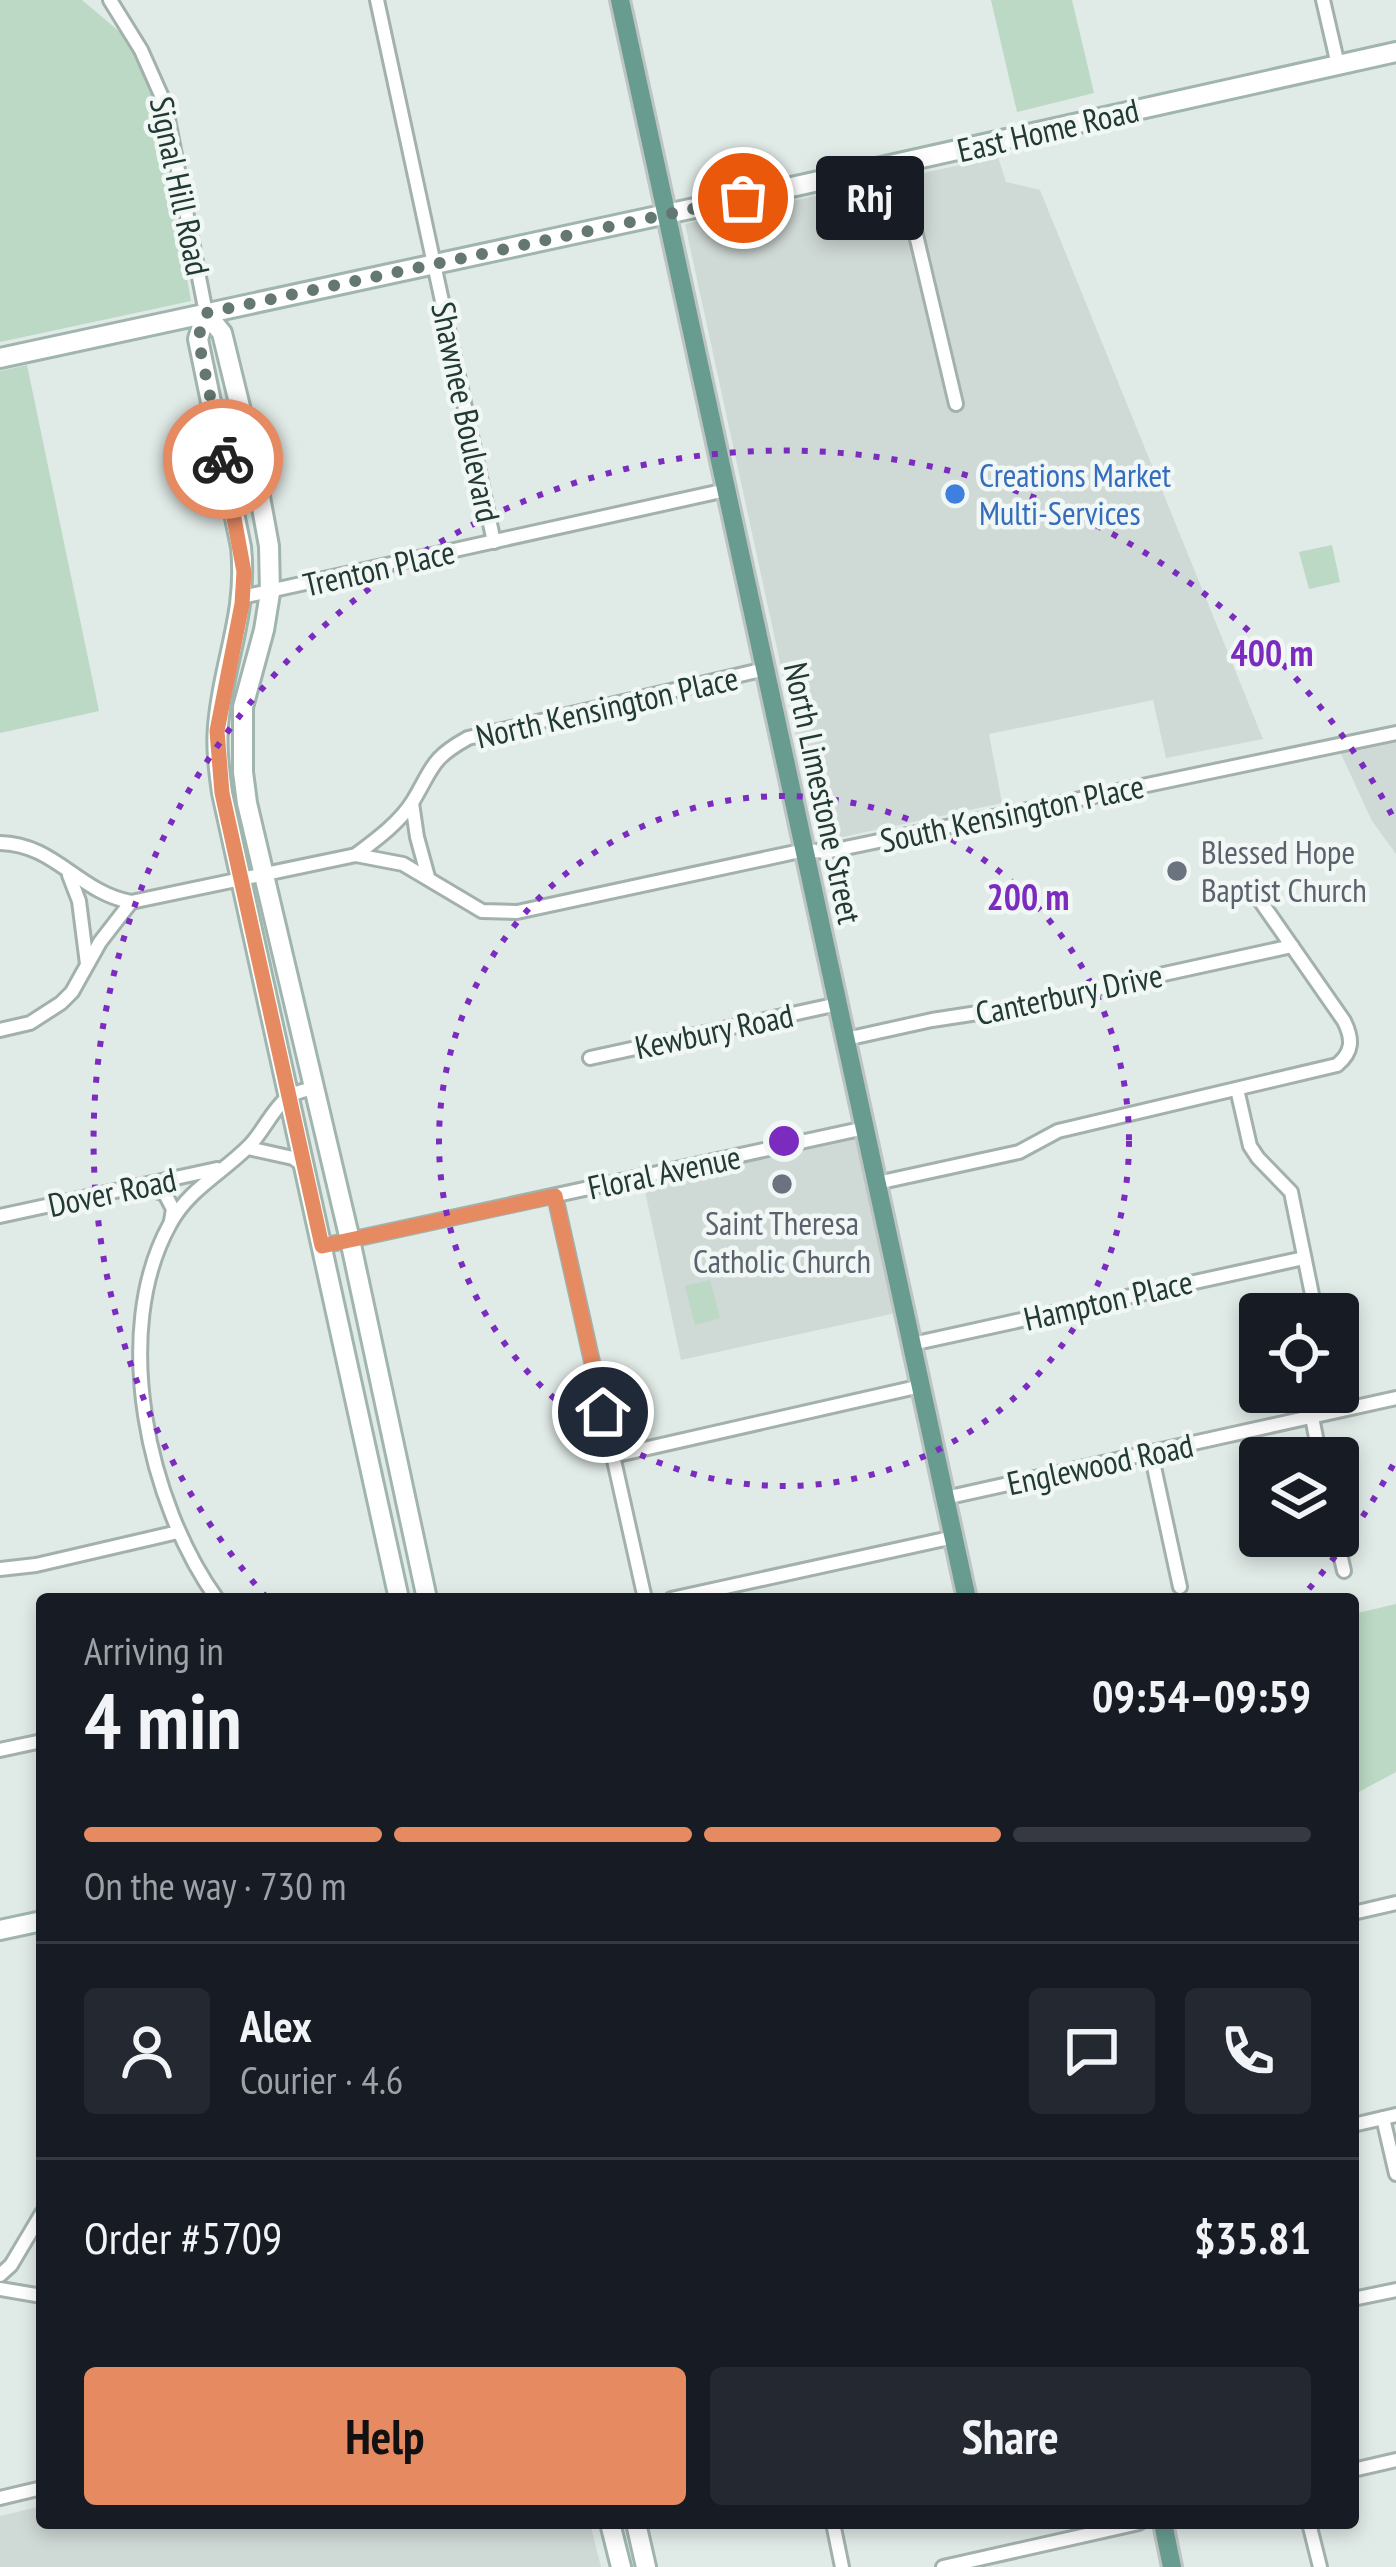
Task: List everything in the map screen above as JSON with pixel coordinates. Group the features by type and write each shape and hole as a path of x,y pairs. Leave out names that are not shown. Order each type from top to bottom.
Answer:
{"main road":[{"name":"North Limestone Street","path":"620,0 966,1593"},
{"path":"1164,2529 1172,2567"}],"street":[{"name":"Signal Hill Road","path":"110,0 141,50 165,104 206,313"},
{"name":"Shawnee Boulevard","path":"377,0 494,542"},
{"path":"1323,0 1338,65"},
{"name":"East Home Road","path":"0,358 1396,52"},
{"path":"899,163 956,404"},
{"path":"206,313 222,332 269,546 270,592 264,630 243,707 247,803 350,1240 426,1593"},
{"path":"206,313 198,338 241,547 242,597 217,731 222,793 398,1593"},
{"name":"Trenton Place","path":"242,597 726,490"},
{"name":"North Kensington Place","path":"356,855 412,802 443,753 468,737 765,669"},
{"name":"South Kensington Place","path":"356,855 403,864 469,906 517,912 1396,733"},
{"path":"412,802 428,877"},
{"path":"0,843 36,850 106,898 130,902 356,855"},
{"path":"69,873 80,901 87,964"},
{"path":"877,1183 1018,1152 1058,1131 1337,1065 1347,1056 1350,1034 1345,1021 1252,889"},
{"path":"0,1030 49,1014 72,992 130,902"},
{"name":"Canterbury Drive","path":"846,1039 1004,1010 1292,946"},
{"name":"Kewbury Road","path":"590,1058 838,1004"},
{"path":"171,1222 188,1199 248,1148 289,1095 314,1088"},
{"path":"1237,1089 1250,1146 1291,1192 1312,1293"},
{"name":"Floral Avenue","path":"322,1246 866,1128"},
{"path":"248,1148 293,1158 305,1166"},
{"name":"Dover Road","path":"0,1216 224,1167"},
{"path":"141,1186 165,1194 173,1209 146,1298 142,1361 147,1424 178,1532 214,1593"},
{"path":"555,1196 644,1593"},
{"name":"Hampton Place","path":"913,1344 1304,1258"},
{"path":"613,1456 922,1386"},
{"name":"Englewood Road","path":"1359,1407 1396,1398"},
{"name":"Englewood Road","path":"945,1498 1332,1413"},
{"path":"1312,1417 1316,1437"},
{"path":"1151,1453 1180,1588"},
{"path":"0,1569 178,1532"},
{"path":"698,1593 953,1537"},
{"path":"1341,1557 1344,1571"},
{"path":"4,1750 36,1742"},
{"path":"1359,1911 1396,1903"},
{"path":"0,1930 36,1922"},
{"path":"1359,2124 1390,2117 1396,2174"},
{"path":"0,2275 36,2223"},
{"path":"0,2289 36,2295"},
{"path":"1359,2299 1396,2290"},
{"path":"1359,2468 1396,2459"},
{"path":"0,2498 36,2489"},
{"path":"612,2529 621,2567"},
{"path":"637,2529 646,2567"},
{"path":"834,2529 842,2567"},
{"path":"944,2567 1112,2529"},
{"path":"1311,2529 1320,2567"}],"shaded area":[{"path":"998,157 1006,182 1040,190 1263,739 1166,758 1153,700 989,734 1002,803 819,842 685,224"},
{"path":"1396,733 1396,854 1372,821 1337,745"},
{"path":"865,1128 905,1311 681,1360 642,1177"},
{"path":"36,2507 36,2529 592,2529 601,2567 0,2567 0,2516"}],"green space":[{"path":"0,0 82,0 121,33 143,69 158,110 191,301 0,342"},
{"path":"991,0 1072,0 1094,93 1017,112"},
{"path":"27,365 99,711 0,733 0,371"},
{"path":"1332,545 1340,582 1309,589 1299,552"},
{"path":"710,1280 720,1318 695,1325 685,1286"},
{"path":"1396,1604 1396,1772 1359,1792 1359,1613"}],"way so far":[{"path":"223,459 198,338 206,313 743,198"}],"place":[{"name":"Rhj","path":"743,198"},
{"name":"Creations Market Multi-Services","path":"955,494"},
{"name":"Blessed Hope Baptist Church","path":"1177,871"},
{"name":"Saint Theresa Catholic Church","path":"782,1184"}],"route":[{"path":"223,459 244,572 242,604 221,700 218,763 322,1246 555,1196 603,1412"}]}
